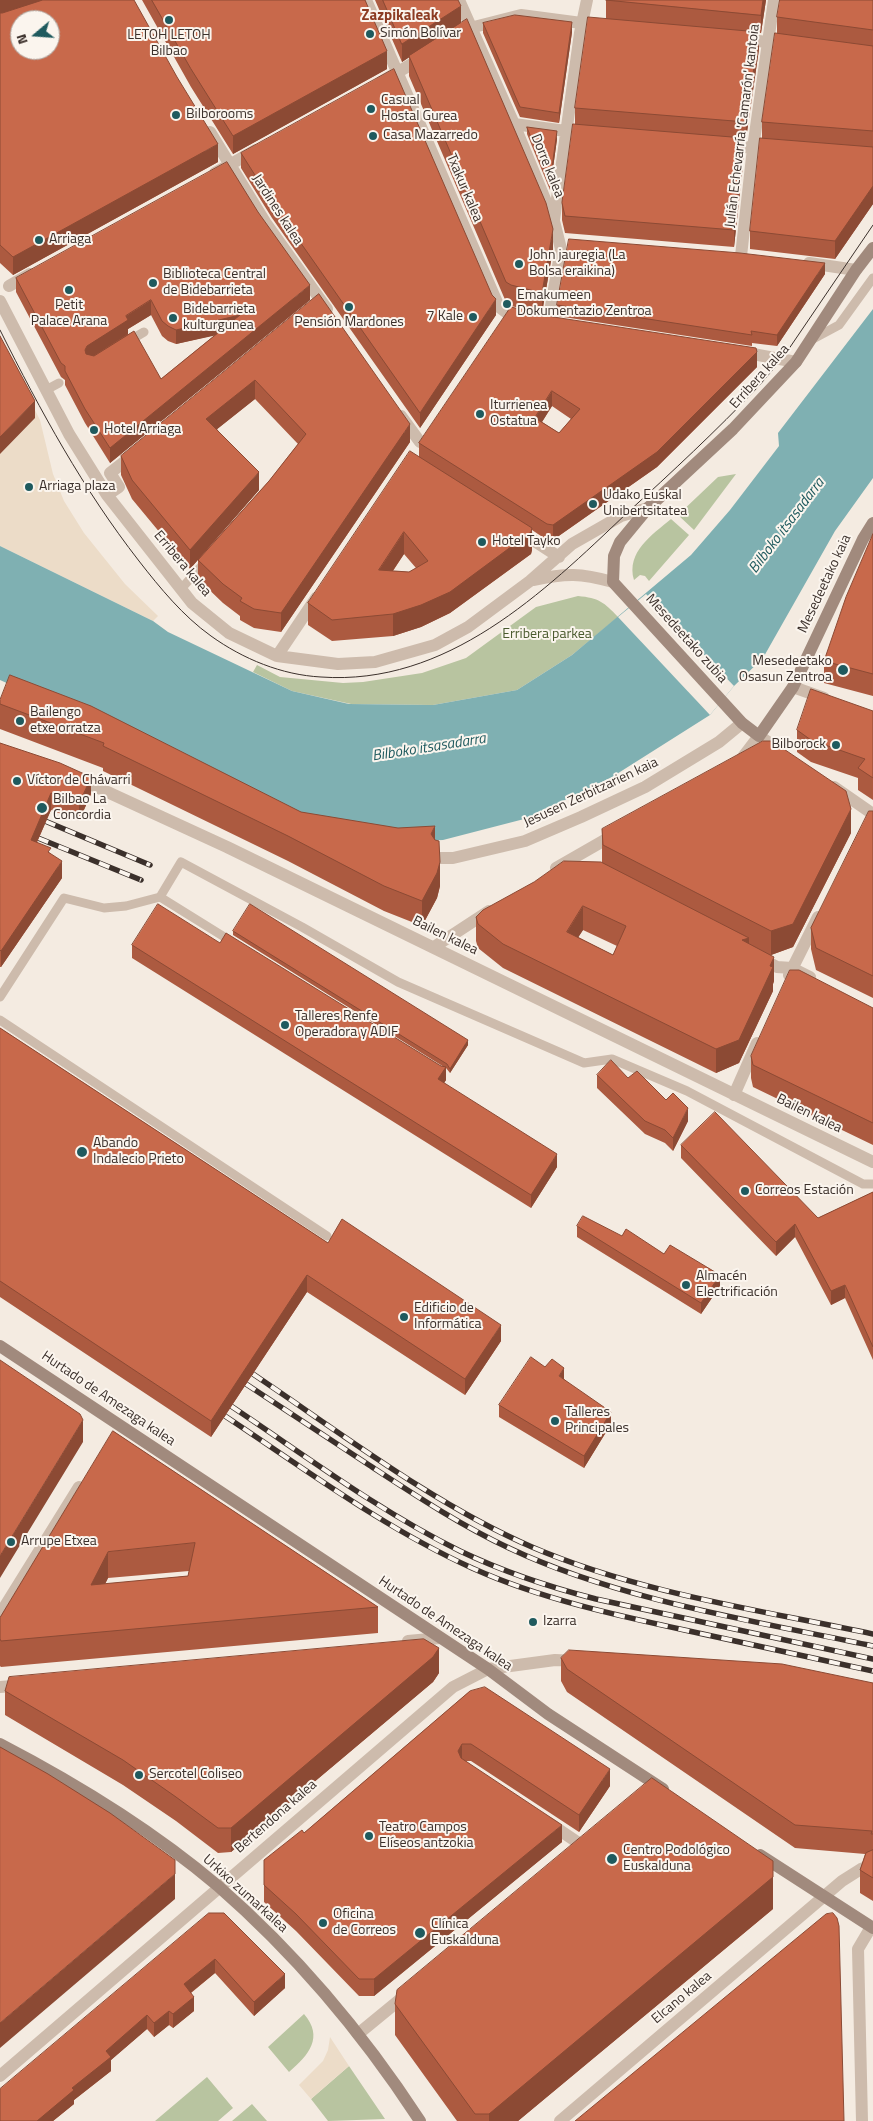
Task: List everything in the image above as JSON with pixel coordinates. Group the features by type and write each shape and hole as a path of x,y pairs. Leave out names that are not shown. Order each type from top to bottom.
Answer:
{"street":[{"name":"Txakur kalea","path":"366,0 504,317 544,322"},
{"name":"Dorre kalea","path":"459,0 564,241 544,322"},
{"path":"554,221 586,0"},
{"name":"Julián Echevarría 'Camarón' kantoia","path":"741,256 753,148 774,0"},
{"path":"446,44 470,28 521,15 608,27"},
{"path":"730,38 807,47"},
{"path":"372,86 429,54"},
{"name":"Jardines kalea","path":"204,124 231,164 317,304 332,317"},
{"path":"514,124 566,132 605,135"},
{"path":"204,178 270,142"},
{"path":"714,144 790,151"},
{"name":"Erribera kalea","path":"530,581 558,575 585,574 613,582 614,556 620,542 648,508 733,429 796,362 856,270 873,248"},
{"path":"801,262 856,270"},
{"path":"9,286 39,269"},
{"name":"Erribera kalea","path":"0,302 69,434 107,494 181,589 192,603 229,633 277,656 338,664 375,662 435,645 468,627 530,581 572,544 621,516 648,508"},
{"path":"729,350 796,362"},
{"path":"392,403 423,438 412,455"},
{"path":"107,494 119,487 110,473 145,445"},
{"name":"Mesedeetako kaia","path":"759,736 793,687 863,539 873,523"},
{"path":"509,525 559,557"},
{"name":"Mesedeetako zubia","path":"613,582 742,723 759,736"},
{"path":"277,656 325,585"},
{"path":"793,687 832,700"},
{"name":"Jesusen Zerbitzarien kaia","path":"439,858 452,858 525,841 581,817 645,786 719,742 742,723"},
{"path":"731,766 740,761 759,736 791,758"},
{"name":"Bailen kalea","path":"62,771 236,851 873,1162"},
{"path":"823,779 872,813 865,825"},
{"path":"543,877 629,826"},
{"path":"572,859 584,868"},
{"path":"434,947 502,902"},
{"path":"784,984 823,906"},
{"path":"751,953 777,967 792,968 824,984"},
{"path":"734,1095 761,1036"},
{"name":"Hurtado de Amezaga kalea","path":"0,1346 116,1429 488,1669 548,1714 651,1786 678,1799"},
{"path":"0,1614 87,1475"},
{"path":"390,1643 440,1638"},
{"name":"Bertendona kalea","path":"0,2076 197,1909 219,1887 453,1687 488,1669 555,1660 595,1662"},
{"path":"0,1687 39,1683"},
{"name":"Urkixo zumarkalea","path":"0,1744 76,1785 140,1827 219,1887 286,1952 358,2034 396,2084 420,2121"},
{"path":"541,1818 583,1846"},
{"path":"751,1848 872,1928 858,1949 862,2121"},
{"name":"Elcano kalea","path":"560,2121 842,1881 861,1869 873,1865"},
{"path":"358,2034 414,1987"}],"lane":[{"path":"811,341 839,325 873,278"},
{"path":"122,346 144,332"},
{"path":"46,390 59,383"},
{"path":"181,589 210,556"},
{"path":"0,997 64,898 104,908 126,906 160,897 181,862 302,927 398,982 584,1063 612,1059 687,1091 863,1184 873,1184"},
{"path":"160,897 243,950"},
{"path":"0,1020 327,1236"}],"green space":[{"path":"736,474 694,530 678,515 718,477"},
{"path":"671,519 689,535 649,581 645,576 640,575 634,580 634,561 637,553 649,538"},
{"name":"Erribera parkea","path":"578,596 601,602 618,617 572,655 517,690 433,705 351,704 292,691 253,672 257,665 280,677 343,683 363,682 422,673 466,658 536,607"},
{"path":"304,2014 313,2030 312,2045 303,2059 289,2072 268,2047"},
{"path":"349,2066 385,2119 328,2121 311,2099"},
{"path":"207,2077 233,2108 218,2121 155,2121"},
{"path":"252,2104 267,2121 232,2121"}],"shaded area":[{"name":"Arriaga plaza","path":"0,342 40,420 53,474 64,501 84,533 125,584 158,616 153,621 0,546"},
{"path":"330,2037 349,2066 311,2099 299,2085 323,2061 328,2050"}],"water":[{"name":"Bilboko itsasadarra","path":"873,309 873,478 835,531 763,658 734,686 710,715 612,777 528,818 443,840 396,842 346,836 0,680 0,546 153,621 168,632 292,691 349,704 433,705 517,690 572,655 691,555 730,510 779,446 778,433"}],"pier":[{"path":"646,594 734,686 710,715 618,617"}],"building":[{"path":"43,0 134,0 177,77 218,144 13,257 0,245 0,13 10,10 10,60 60,60 60,10 11,10"},
{"path":"152,0 365,0 387,51 233,136 191,69"},
{"path":"383,0 458,0 461,6 402,44"},
{"path":"606,0 763,0 761,15"},
{"path":"780,0 873,0 873,30 777,17"},
{"path":"515,15 572,22 559,113 520,107 483,23"},
{"path":"588,17 759,32 746,122 575,108"},
{"path":"467,19 546,203 553,229 542,293 506,282 409,56"},
{"path":"775,33 873,46 873,131 762,122"},
{"path":"394,69 492,295 496,299 420,413 272,202 241,153"},
{"path":"573,124 744,138 734,230 565,216 562,203"},
{"path":"527,127 557,131 550,182"},
{"path":"760,138 873,147 873,186 835,241 750,231"},
{"path":"227,162 258,212 310,285 110,448 85,409 65,371 65,366 61,363 16,278","holes":["151,300 162,321 176,330 240,315 161,379 134,331 94,356 86,354 87,346 128,320 126,316"]},
{"path":"569,239 740,253 825,263 777,335 751,331 752,335 557,305"},
{"path":"319,294 410,424 281,613 254,609 240,601 242,598 223,584 198,560 269,481 306,434 255,380 206,419 259,472 190,550 132,480 121,456"},
{"path":"511,307 547,316 756,348 757,352 657,452 553,525 547,524 419,443","holes":["552,391 580,409 559,433 535,418"]},
{"path":"0,336 35,401 0,437"},
{"path":"410,451 532,528 531,532 450,592 421,605 393,614 332,620 308,603","holes":["404,532 428,561 409,572 379,570"]},
{"path":"873,534 873,674 824,661 846,597"},
{"path":"10,675 91,706 301,812 398,828 435,826 431,834 435,840 439,841 440,862 437,873 422,901 384,886 288,836 103,746 104,743 0,704"},
{"path":"811,689 873,711 873,778 858,768 865,759 811,740 797,730"},
{"path":"763,741 772,741 846,791 851,809 793,924 771,931 603,845 602,829"},
{"path":"0,743 60,763 91,777 79,804 51,793 31,840 51,848 48,852 62,861 1,951 0,950"},
{"path":"869,811 873,811 873,976 816,948 811,928"},
{"path":"564,861 601,862 749,938 742,940 774,957 770,966 773,967 739,1040 716,1049 503,944 478,924 476,917 483,910 534,882","holes":["583,906 626,926 613,955 567,932"]},
{"name":"Talleres Renfe Operadora y ADIF","path":"158,904 220,943 226,933 441,1066 446,1067 438,1079 557,1154 531,1195 132,945"},
{"path":"250,904 468,1040 450,1069 447,1064 233,931"},
{"path":"790,970 799,970 873,1008 873,1123 753,1065 751,1056"},
{"name":"Abando Indalecio Prieto","path":"0,1028 328,1243 342,1219 501,1325 465,1379 307,1275 211,1421 0,1281"},
{"path":"611,1060 628,1078 637,1071 666,1100 673,1093 688,1108 673,1138 665,1130 645,1121 597,1075"},
{"path":"715,1112 818,1218 873,1192 873,1347 845,1285 831,1291 795,1224 776,1242 681,1145"},
{"path":"583,1216 622,1236 626,1229 664,1254 670,1245 720,1275 701,1303 577,1226"},
{"name":"Talleres Principales","path":"531,1357 545,1367 552,1359 564,1368 559,1376 611,1412 584,1456 499,1405"},
{"path":"0,1360 80,1414 83,1420 0,1556"},
{"path":"113,1431 378,1607 1,1641 0,1618","holes":["195,1543 188,1576 91,1585 108,1552"]},
{"path":"424,1639 439,1648 433,1657 231,1828 218,1828 123,1760 5,1691 9,1677"},
{"path":"569,1650 782,1664 873,1683 873,1834 871,1834 872,1831 795,1825 567,1669 561,1658"},
{"path":"485,1687 610,1769 579,1815 471,1744 462,1744 458,1751 461,1758 562,1825 374,1979 359,1979 296,1914 264,1885 264,1860 302,1830 304,1833 470,1691"},
{"path":"0,1747 48,1774 110,1813 175,1860 175,1874 0,2023"},
{"path":"652,1778 773,1861 773,1877 489,2114 475,2114 395,2004 397,1990"},
{"path":"873,1850 873,1878 860,1870 866,1853"},
{"path":"209,1913 224,1913 285,1974 254,2002 215,1959 184,1984 194,1997 173,2014 169,2011 154,2023 147,2015 106,2051 111,2057 72,2088 74,2090 37,2121 0,2121 0,2089"},
{"path":"833,1913 837,1918 839,1926 844,2121 575,2121 826,1914"}],"tram line":[{"path":"0,330 47,420 99,506 147,571 191,620 236,652 277,669 306,676 367,676 410,666 451,650 490,628 561,574 694,451 758,387 782,359 873,225"}],"railway":[{"path":"45,821 150,865"},
{"path":"38,838 141,880"},
{"path":"253,1374 354,1444 424,1489 460,1511 532,1547 615,1577 700,1599 873,1634"},
{"path":"246,1384 455,1520 509,1548 551,1566 596,1582 688,1607 873,1646"},
{"path":"231,1406 372,1501 430,1535 493,1566 544,1584 596,1599 873,1659"},
{"path":"225,1416 376,1516 439,1552 498,1579 551,1597 606,1612 873,1671"}],"place":[{"name":"LETOH LETOH Bilbao","path":"169,20"},
{"name":"Simón Bolívar","path":"370,34"},
{"name":"Casual Hostal Gurea","path":"371,109"},
{"name":"Bilborooms","path":"176,115"},
{"name":"Casa Mazarredo","path":"373,136"},
{"name":"Arriaga","path":"39,240"},
{"name":"John jauregia (La Bolsa eraikina)","path":"519,264"},
{"name":"Biblioteca Central de Bidebarrieta","path":"153,283"},
{"name":"Petit Palace Arana","path":"69,290"},
{"name":"Emakumeen Dokumentazio Zentroa","path":"507,304"},
{"name":"Pensión Mardones","path":"349,307"},
{"name":"7 Kale","path":"473,317"},
{"name":"Bidebarrieta kulturgunea","path":"173,318"},
{"name":"Iturrienea Ostatua","path":"480,414"},
{"name":"Hotel Arriaga","path":"94,430"},
{"name":"Arriaga plaza","path":"29,487"},
{"name":"Udako Euskal Unibertsitatea","path":"593,504"},
{"name":"Hotel Tayko","path":"482,542"},
{"name":"Mesedeetako Osasun Zentroa","path":"843,670"},
{"name":"Bailengo etxe orratza","path":"20,721"},
{"name":"Bilborock","path":"836,745"},
{"name":"Víctor de Chávarri","path":"17,781"},
{"name":"Bilbao La Concordia","path":"42,808"},
{"name":"Talleres Renfe Operadora y ADIF","path":"285,1025"},
{"name":"Abando Indalecio Prieto","path":"82,1152"},
{"name":"Correos Estación","path":"745,1191"},
{"name":"Almacén Electrificación","path":"686,1285"},
{"name":"Edificio de Informática","path":"404,1317"},
{"name":"Talleres Principales","path":"555,1421"},
{"name":"Arrupe Etxea","path":"11,1542"},
{"name":"Izarra","path":"533,1622"},
{"name":"Sercotel Coliseo","path":"139,1775"},
{"name":"Teatro Campos Elíseos antzokia","path":"369,1836"},
{"name":"Centro Podológico Euskalduna","path":"612,1859"},
{"name":"Oficina de Correos","path":"323,1923"},
{"name":"Clínica Euskalduna","path":"420,1933"}],"district":[{"name":"Zazpikaleak","path":"400,16"}]}
